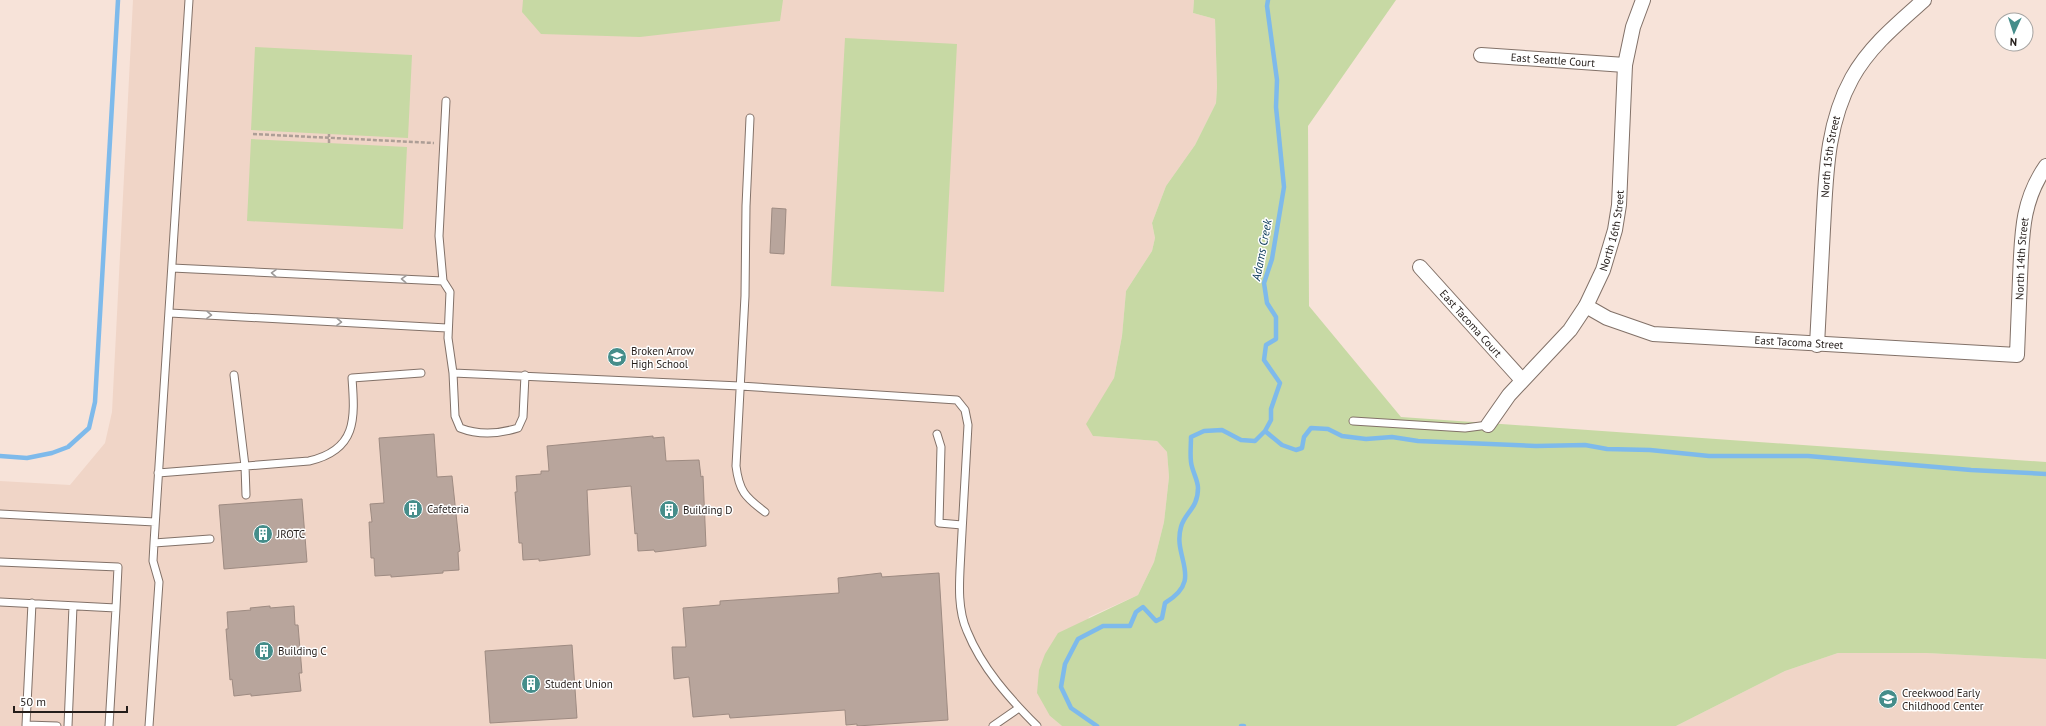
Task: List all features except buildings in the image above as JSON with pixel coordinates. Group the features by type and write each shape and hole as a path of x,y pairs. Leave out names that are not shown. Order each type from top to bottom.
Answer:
{"street":[{"name":"North 16th Street","path":"1488,425 1508,395 1558,344 1586,306 1599,281 1615,230 1619,205 1625,65 1631,32 1643,0"},
{"name":"North 15th Street","path":"1817,345 1826,166 1836,116 1843,96 1861,64 1887,33 1924,0"},
{"name":"East Seattle Court","path":"1481,55 1625,65"},
{"name":"North 14th Street","path":"2016,355 2025,210 2033,188 2046,166"},
{"name":"East Tacoma Court","path":"1420,267 1522,380"},
{"name":"East Tacoma Street","path":"1586,306 1607,318 1653,334 1817,345 2016,355"}],"lane":[{"path":"149,726 159,582 154,561 155,522 170,313 189,0"},
{"path":"446,101 439,236 443,281 450,292 448,328 453,372 455,416 460,428 474,433 507,432 518,428 523,417 525,375"},
{"path":"750,118 746,206 745,296 736,466 738,482 746,498 765,512"},
{"path":"172,268 443,281"},
{"path":"170,313 448,328"},
{"path":"453,372 740,386 956,400 965,410 968,425 962,525 960,606 966,630 976,652 992,676 1019,708 1037,726"},
{"path":"158,473 309,461 326,457 342,446 351,428 354,404 352,378 421,373"},
{"path":"234,375 245,466 246,495"},
{"path":"1353,421 1465,428 1488,425"},
{"path":"937,434 941,447 939,523 962,525"},
{"path":"0,514 155,522"},
{"path":"154,543 210,539"},
{"path":"0,562 118,567 109,726"},
{"path":"0,602 116,608"},
{"path":"32,604 26,725 57,726"},
{"path":"68,726 73,606"},
{"path":"993,726 1019,708"}],"path":[{"path":"253,134 434,143"},
{"path":"329,134 329,143"}],"shaded area":[{"name":"Broken Arrow High School","path":"133,0 1194,0 1193,13 1215,19 1216,103 1195,145 1166,186 1152,223 1155,238 1152,251 1126,291 1122,336 1114,378 1093,436 1157,441 1167,452 1169,477 1164,522 1154,562 1138,595 1089,617 1050,716 1062,726 0,726 0,481 70,485 105,443 112,412"},
{"name":"Creekwood Early Childhood Center","path":"1838,653 1926,653 2046,659 2046,726 1676,726 1785,671"}],"green space":[{"path":"523,0 783,0 780,21 640,37 541,34 522,12"},
{"path":"1194,0 1396,0 1308,126 1309,306 1401,417 2046,462 2046,659 1926,653 1838,653 1785,671 1676,726 1062,726 1050,716 1037,693 1039,670 1045,654 1058,633 1138,595 1154,562 1164,522 1169,477 1167,452 1157,441 1093,436 1086,424 1114,378 1122,336 1126,291 1152,251 1155,238 1152,223 1166,186 1195,145 1216,103 1215,19 1193,13"},
{"path":"845,38 957,44 944,292 831,286"},
{"path":"255,47 412,55 408,138 251,130"},
{"path":"251,139 407,147 403,229 247,221"}],"waterway":[{"path":"0,456 27,458 52,453 68,447 89,428 95,402 118,0"},
{"name":"Adams Creek","path":"1097,726 1071,708 1061,687 1065,664 1078,639 1103,626 1130,626 1136,612 1143,607 1156,621 1162,618 1165,603 1177,594 1183,585 1185,577 1185,568 1179,538 1183,522 1196,501 1198,488 1191,462 1191,437 1204,431 1222,430 1241,440 1255,441 1265,431 1271,420 1271,409 1280,383 1264,360 1266,345 1276,339 1276,317 1267,303 1264,283 1272,259 1284,187 1276,107 1277,80 1267,6 1268,0"},
{"path":"1265,431 1282,445 1296,450 1302,448 1304,437 1311,428 1328,429 1342,436 1366,439 1392,437 1418,441 1536,446 1585,445 1607,449 1650,450 1709,456 1808,456 1971,470 2046,474"}],"place":[{"name":"Broken Arrow High School","path":"617,357"},
{"name":"Cafeteria","path":"413,509"},
{"name":"Building D","path":"669,510"},
{"name":"JROTC","path":"263,534"},
{"name":"Building C","path":"264,651"},
{"name":"Student Union","path":"531,684"},
{"name":"Creekwood Early Childhood Center","path":"1888,699"}]}
